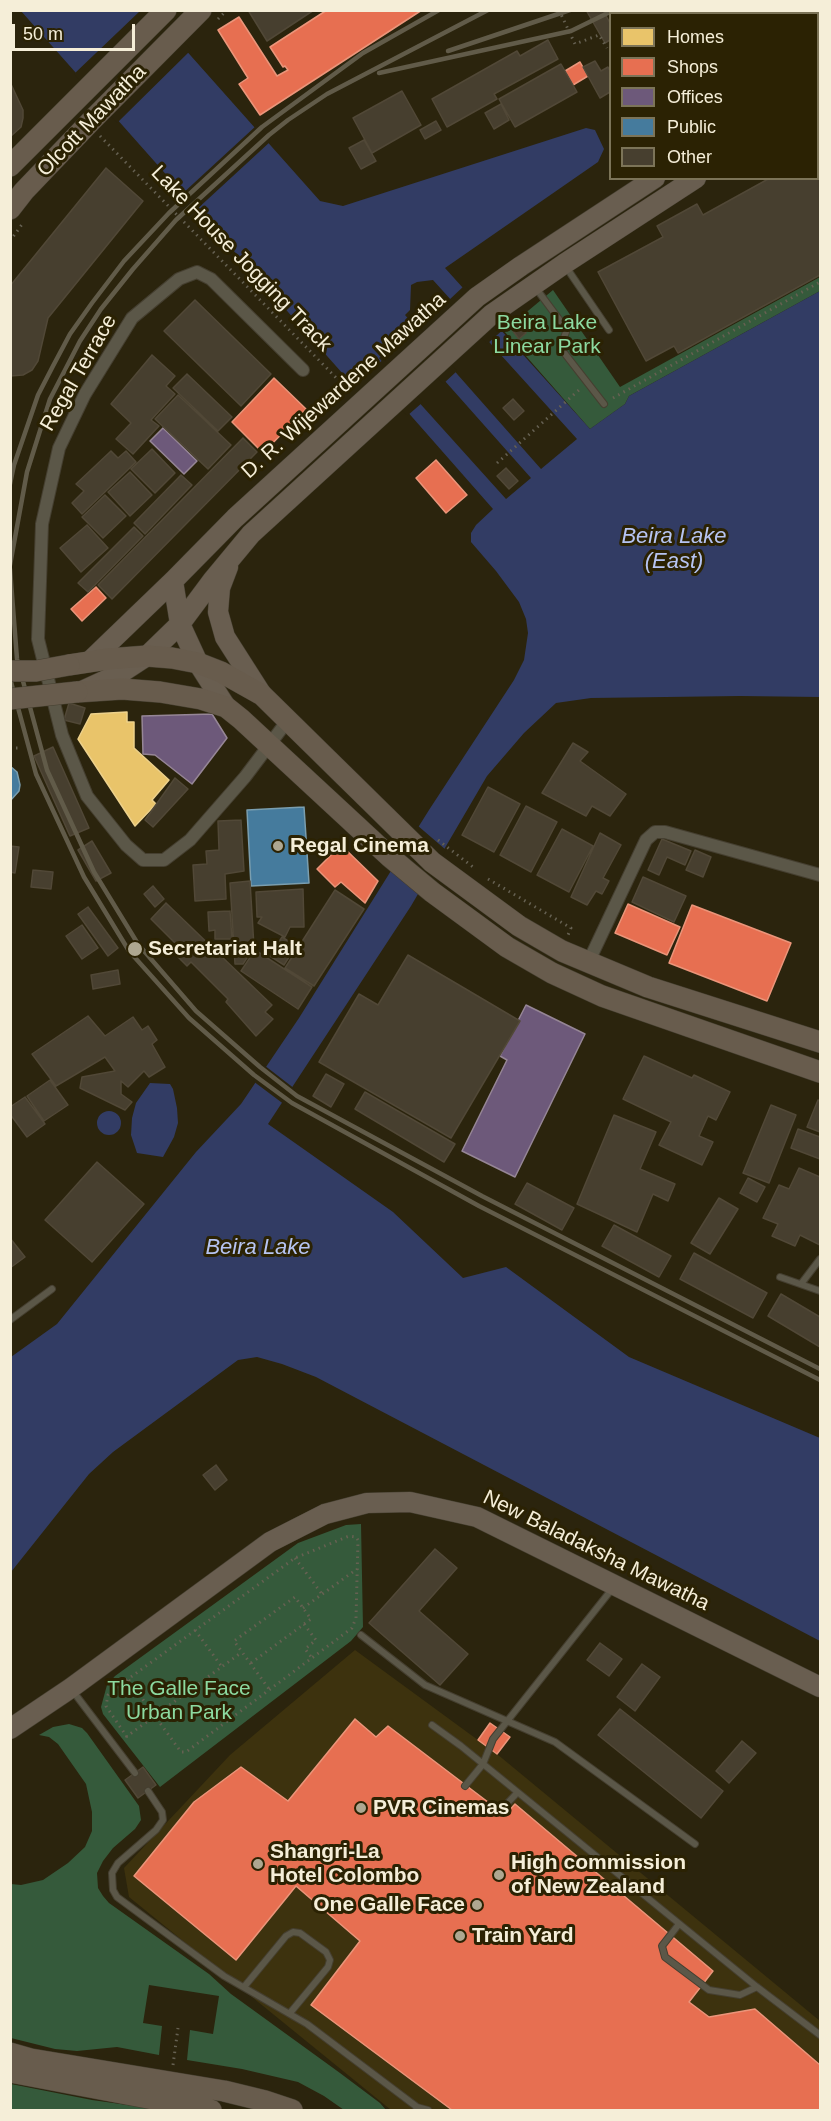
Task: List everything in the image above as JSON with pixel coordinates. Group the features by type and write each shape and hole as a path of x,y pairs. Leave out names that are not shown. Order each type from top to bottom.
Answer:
{"highway":[{"name":"Olcott Mawatha","path":"10,166 166,10"},
{"name":"Olcott Mawatha","path":"10,208 24,191 95,127 194,17"},
{"path":"10,671 36,671 79,663 147,656 198,663 221,672 262,695 444,873 519,926 562,951 648,987 820,1042"},
{"path":"10,699 122,689 201,699 226,707 390,857 432,892 507,947 552,973 592,992 820,1072"},
{"path":"10,2053 31,2059 224,2091 292,2110"},
{"path":"10,2072 211,2110"}],"main road":[{"name":"D. R. Wijewardene Mawatha","path":"79,663 173,581 235,518 477,297 652,180"},
{"path":"77,692 122,673 147,656 180,624 251,534 492,314 533,284 692,180"},
{"path":"232,556 220,588 218,612 225,637 262,695"},
{"path":"173,581 180,624 198,663 226,707"},
{"name":"New Baladaksha Mawatha","path":"10,1729 71,1688 270,1542 325,1514 367,1503 410,1502 477,1517 820,1688"}],"street":[{"name":"Regal Terrace","path":"288,720 270,746 190,840 164,860 143,860 126,845 87,796 62,735 38,639 42,524 59,448 85,394 132,318 179,279 197,272 212,279 303,370"},
{"path":"588,963 646,840 655,832 665,832 820,875"}],"lane":[{"path":"564,264 609,330"},
{"path":"533,284 564,326 566,332 561,346 562,350 603,404"},
{"path":"801,1284 820,1258"},
{"path":"780,1276 820,1291"},
{"path":"10,1320 52,1289"},
{"path":"465,1786 483,1764 493,1739 614,1586"},
{"path":"361,1635 425,1685 555,1742 695,1844"},
{"path":"71,1688 135,1773"},
{"path":"432,1725 757,1987 820,2035"},
{"path":"148,1791 162,1812 163,1820 156,1830 118,1863 112,1873 113,1890 117,1897 224,1976 290,2013 416,2109 428,2110"},
{"path":"500,1811 517,1792"},
{"path":"679,1924 662,1946 665,1957 709,1990 740,1995 757,1987"},
{"path":"244,1987 286,1936 293,1932 300,1933 326,1952 330,1960 328,1966 290,2013"}],"path":[{"path":"560,10 575,44 599,35 607,48"},
{"name":"Lake House Jogging Track","path":"95,127 363,402"},
{"path":"603,404 820,282"},
{"path":"496,463 587,383"},
{"path":"10,748 20,748"},
{"path":"456,854 489,879 571,928 562,951"},
{"path":"127,1737 106,1707 108,1695 128,1679 295,1558 353,1535 358,1540 356,1618 348,1631 184,1753 128,1679"},
{"path":"295,1558 322,1594"},
{"path":"303,1608 358,1568"},
{"path":"251,1663 311,1619 295,1597 234,1641 269,1689"},
{"path":"304,1624 316,1640 305,1649 312,1658"},
{"path":"195,1630 222,1667"},
{"path":"114,1745 242,1652"},
{"path":"174,2060 178,2028"}],"shaded area":[{"name":"One Galle Face","path":"355,1650 497,1754 820,2021 820,2110 391,2110 129,1897 124,1868 230,1755"}],"green space":[{"name":"Beira Lake Linear Park","path":"820,277 820,291 629,396 625,404 590,429 504,331 553,290 620,387"},
{"name":"The Galle Face Urban Park","path":"361,1524 363,1627 351,1641 160,1787 103,1714 101,1707 107,1685 115,1676 298,1543 346,1525"},
{"path":"69,1724 82,1728 87,1733 139,1806 141,1820 135,1829 113,1848 97,1873 98,1888 103,1896 109,1903 209,1974 231,1994 380,2103 386,2110 344,2110 298,2082 242,2069 187,2060 190,2030 213,2034 219,1996 149,1985 143,2023 162,2026 159,2055 117,2047 77,2051 55,2049 11,2038 11,1884 21,1885 43,1880 68,1863 85,1847 92,1831 92,1812 86,1784 58,1744 49,1737 39,1735 53,1727"},
{"path":"11,2084 92,2100 163,2110 11,2110"}],"water":[{"path":"21,11 151,11 320,201 343,206 586,128 595,130 604,149 598,162 445,268 590,429 625,404 629,396 820,291 820,697 591,698 556,703 524,733 487,776 411,906 268,1124 393,1212 463,1278 506,1267 629,1357 820,1438 820,1641 316,1377 257,1357 238,1360 113,1452 89,1474 11,1572 11,1357 57,1324 196,1152 241,1104 299,1018 429,810 514,680 524,660 528,633 526,619 519,602 471,542 471,533 476,525 493,509 369,368 351,383","holes":["433,280 577,439 541,469 405,315 410,310 411,285","405,336 531,478 506,499 379,358"]},
{"path":"150,1083 170,1084 177,1108 178,1123 174,1137 163,1157 137,1153 131,1135 136,1103"},
{"path":"109,1111 117,1115 121,1123 117,1131 109,1135 101,1131 97,1123 101,1115"}],"pier":[{"path":"155,10 191,50 117,123 74,74 140,11"},
{"path":"257,125 271,141 195,211 181,195"},
{"path":"465,285 505,328 487,344 448,301"},
{"path":"419,327 457,371 443,384 404,340"},
{"path":"384,359 423,402 407,416 368,372"},
{"path":"417,825 446,850 420,896 389,869"},
{"path":"264,1065 295,1089 285,1105 253,1081"}],"building: Homes":[{"path":"127,712 127,722 134,722 134,748 169,780 152,800 156,804 135,826 78,739 91,714"},
{"path":"476,1803 578,1884 517,1960 415,1880"},
{"path":"759,2017 770,2110 682,2110 670,2029"}],"building: Shops":[{"path":"327,10 422,10 260,115 239,84 248,78 218,30 239,17 277,76 288,70 285,66 283,67 270,47"},
{"path":"820,10 819,66 819,12 802,12"},
{"path":"580,62 588,76 573,85 565,71"},
{"path":"274,378 306,409 263,453 232,422"},
{"path":"436,460 467,495 446,513 416,478"},
{"path":"96,587 106,598 82,621 71,609"},
{"path":"341,845 378,881 365,903 341,882 335,887 317,869"},
{"path":"628,904 680,927 667,955 615,933"},
{"path":"692,905 791,943 767,1001 669,963"},
{"name":"One Galle Face","path":"355,1719 376,1737 388,1726 505,1815 515,1804 713,1971 689,2002 709,2017 755,2009 820,2065 820,2110 452,2110 311,2005 360,1941 296,1886 236,1960 134,1876 194,1802 241,1767 288,1801"},
{"path":"490,1723 510,1737 497,1754 478,1740"}],"building: Offices":[{"path":"163,428 197,461 184,474 150,441"},
{"path":"212,714 227,738 192,784 155,755 143,754 142,716"},
{"path":"526,1005 585,1034 515,1177 462,1151 507,1060 500,1056"}],"building: Public":[{"path":"10,766 17,772 20,785 19,791 10,801"},
{"name":"Regal Cinema","path":"304,807 309,883 251,886 247,810"}],"building: Other":[{"path":"248,10 314,10 267,41"},
{"path":"586,10 607,10 604,12 609,21 609,41 605,43"},
{"path":"737,10 776,10 776,12 734,12"},
{"path":"548,40 558,59 494,94 497,99 447,127 432,99 517,51 520,56"},
{"path":"595,61 601,71 608,67 609,93 600,98 583,67"},
{"path":"561,64 577,92 515,127 499,99"},
{"path":"10,82 23,110 23,118 21,127 10,137"},
{"path":"402,91 421,125 372,153 353,118"},
{"path":"501,104 509,120 494,129 485,113"},
{"path":"436,121 441,130 425,139 420,130"},
{"path":"819,138 820,275 678,353 674,346 646,361 598,272 663,237 657,226 697,204 703,215 766,180 819,180"},
{"path":"364,140 376,161 361,169 349,148"},
{"path":"106,168 143,201 48,318 38,361 32,370 23,375 10,376 10,286"},
{"path":"195,300 271,374 241,406 164,331"},
{"path":"520,325 526,333 519,339 513,331"},
{"path":"152,355 175,376 166,386 175,394 151,420 159,426 133,454 116,439 131,423 111,404"},
{"path":"187,374 232,417 218,431 173,388"},
{"path":"178,395 231,445 208,469 155,419"},
{"path":"513,399 524,411 514,420 503,408"},
{"path":"243,438 257,452 112,599 98,585"},
{"path":"152,449 175,473 155,493 131,469"},
{"path":"111,451 118,458 126,451 136,462 82,514 72,503 84,491 76,484"},
{"path":"506,468 518,481 509,489 497,476"},
{"path":"130,472 152,495 130,516 108,492"},
{"path":"181,475 192,485 145,534 134,523"},
{"path":"105,495 126,516 103,538 82,517"},
{"path":"87,525 108,548 81,572 60,548"},
{"path":"134,527 143,536 88,592 78,583"},
{"path":"69,703 85,708 80,724 64,720"},
{"path":"573,743 588,752 580,761 626,794 610,816 592,806 586,816 542,793"},
{"path":"53,747 89,828 70,836 34,756"},
{"path":"175,778 188,789 153,827 145,820"},
{"path":"488,787 520,804 494,852 462,835"},
{"path":"526,806 557,822 531,872 500,855"},
{"path":"241,820 244,871 225,874 226,899 195,901 193,865 207,864 206,851 219,850 218,821"},
{"path":"562,829 593,846 569,892 537,875"},
{"path":"600,833 621,845 603,878 609,881 602,894 596,891 587,905 571,897"},
{"path":"662,839 691,851 685,865 667,857 659,875 648,870"},
{"path":"92,841 111,873 96,881 78,850"},
{"path":"10,846 19,847 15,873 10,872"},
{"path":"695,850 711,857 703,877 686,870"},
{"path":"33,870 53,872 51,889 31,887"},
{"path":"643,877 686,896 674,922 632,902"},
{"path":"250,881 254,947 243,964 235,964 230,883"},
{"path":"153,886 164,899 155,907 144,894"},
{"path":"303,889 304,927 290,927 285,937 258,923 262,917 257,917 256,892"},
{"path":"335,890 364,909 314,986 285,968"},
{"path":"166,903 272,1005 265,1012 273,1019 256,1036 226,1002 228,999 191,962 187,966 175,954 180,948 151,919"},
{"path":"88,907 118,948 108,956 78,914"},
{"path":"230,911 232,939 215,939 215,930 209,931 208,912"},
{"path":"82,925 98,948 82,959 66,936"},
{"path":"282,937 296,946 284,965 270,956"},
{"path":"255,950 312,987 298,1009 241,971"},
{"path":"408,955 520,1021 451,1138 319,1062 359,994 378,1005"},
{"path":"118,970 120,984 93,989 91,975"},
{"path":"88,1016 105,1036 133,1017 142,1030 148,1026 157,1040 152,1044 165,1067 149,1077 144,1071 128,1087 121,1081 121,1094 132,1102 125,1110 80,1088 82,1077 115,1071 105,1057 56,1086 32,1054"},
{"path":"644,1056 730,1092 716,1120 708,1116 699,1136 713,1142 702,1165 659,1145 671,1122 623,1099"},
{"path":"326,1074 344,1084 331,1107 313,1096"},
{"path":"50,1080 68,1105 44,1121 27,1096"},
{"path":"365,1092 455,1144 444,1162 355,1109"},
{"path":"25,1097 45,1124 27,1137 10,1114 10,1107"},
{"path":"818,1100 820,1101 820,1132 807,1127"},
{"path":"771,1105 796,1115 769,1183 743,1173"},
{"path":"614,1115 656,1132 640,1169 675,1184 668,1201 653,1194 637,1232 577,1204"},
{"path":"798,1129 820,1137 820,1159 791,1148"},
{"path":"97,1162 144,1204 92,1262 45,1220"},
{"path":"799,1168 820,1177 820,1245 800,1235 795,1246 772,1236 778,1224 763,1218 779,1185 789,1189"},
{"path":"748,1178 765,1187 757,1202 740,1193"},
{"path":"527,1183 574,1208 562,1230 515,1204"},
{"path":"719,1198 738,1209 710,1254 691,1243"},
{"path":"614,1225 671,1256 659,1277 602,1246"},
{"path":"10,1238 25,1257 10,1268"},
{"path":"694,1253 767,1293 753,1318 680,1279"},
{"path":"781,1294 820,1317 820,1347 768,1316"},
{"path":"216,1465 227,1480 215,1490 203,1475"},
{"path":"435,1549 457,1568 419,1611 468,1654 440,1685 369,1623"},
{"path":"600,1643 622,1659 609,1676 587,1660"},
{"path":"642,1664 660,1677 635,1711 617,1697"},
{"path":"620,1709 723,1791 701,1818 598,1735"},
{"path":"742,1741 756,1753 729,1783 716,1771"},
{"path":"143,1767 156,1785 138,1798 125,1780"}],"railway":[{"path":"10,484 14,465 38,395 70,334 124,261 169,213 262,127 363,53 439,10"},
{"path":"10,565 27,472 50,399 80,341 101,309 133,269 176,220 288,120 327,94 488,10"},
{"path":"448,51 570,10"},
{"path":"610,12 614,10"},
{"path":"379,73 571,31 609,12"},
{"path":"10,569 17,659 47,770 94,872 138,944 196,1011 297,1096 482,1196 820,1369"},
{"path":"10,678 36,774 84,877 129,951 189,1018 254,1075 292,1103 479,1206 820,1380"}],"place":[{"name":"Regal Cinema","path":"278,846"},
{"name":"Secretariat Halt","path":"135,949"},
{"name":"PVR Cinemas","path":"361,1808"},
{"name":"Shangri-La Hotel Colombo","path":"258,1864"},
{"name":"High commission of New Zealand","path":"499,1875"},
{"name":"One Galle Face","path":"477,1905"},
{"name":"Train Yard","path":"460,1936"}],"water label":[{"name":"Beira Lake (East)","path":"674,550"},
{"name":"Beira Lake","path":"258,1248"}]}
